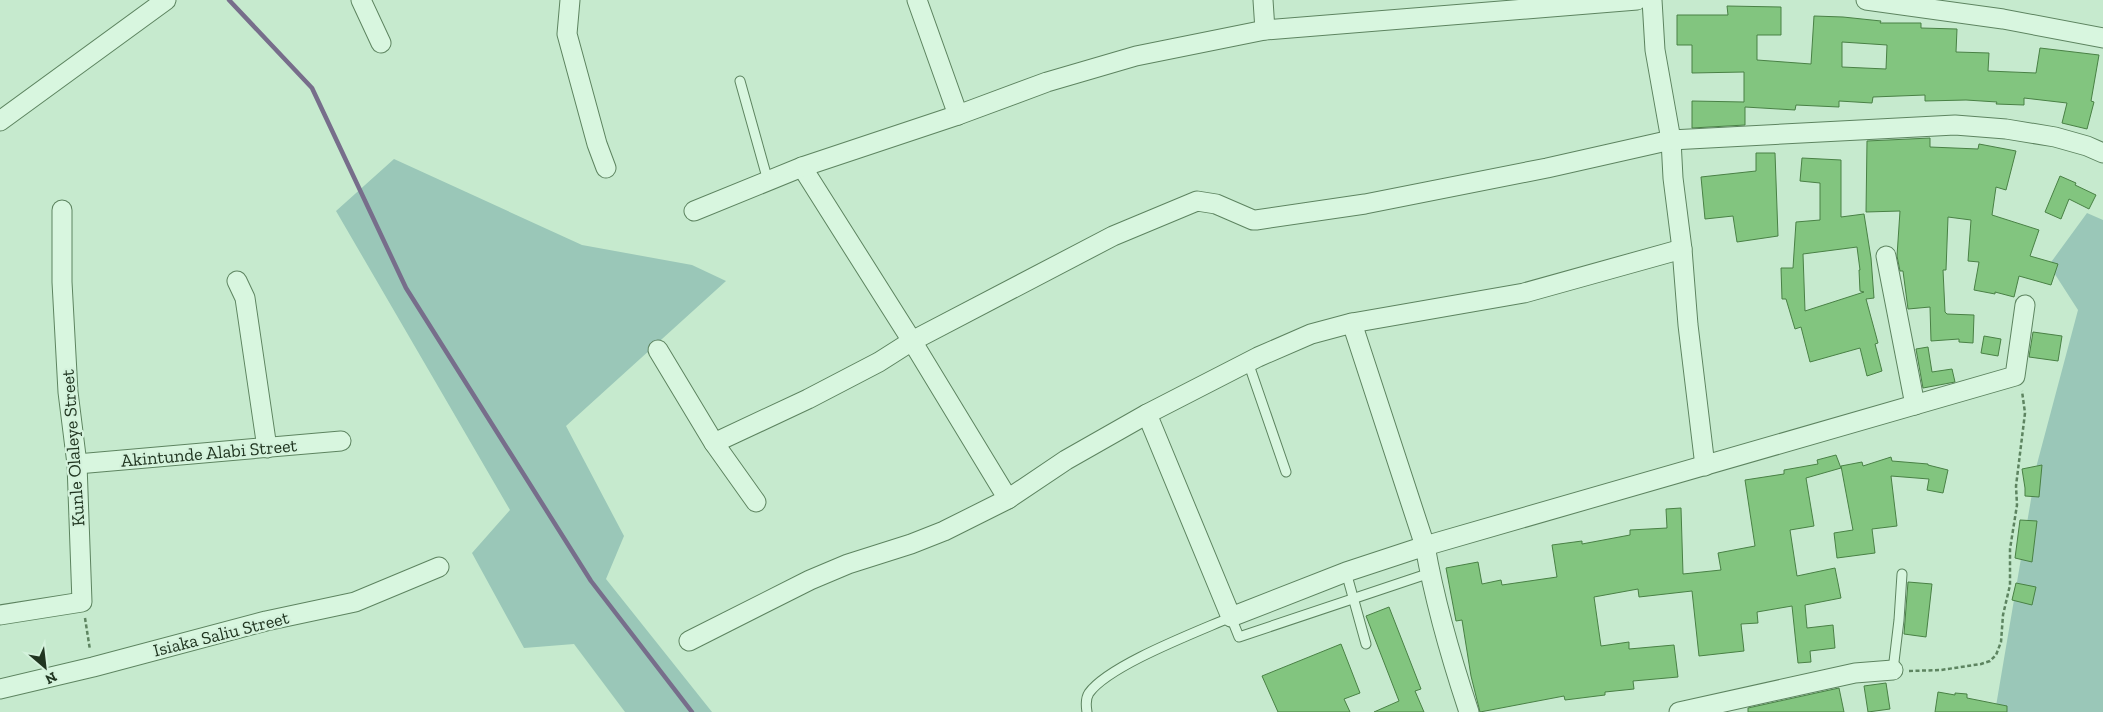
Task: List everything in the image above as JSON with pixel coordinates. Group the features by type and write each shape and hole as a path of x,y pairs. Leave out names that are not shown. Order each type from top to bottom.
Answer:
{"street":[{"path":"0,122 166,0"},
{"path":"361,0 380,43"},
{"path":"570,0 567,34 594,135 606,168"},
{"path":"917,0 958,115"},
{"path":"1263,0 1265,30"},
{"path":"694,211 802,167 958,115 1047,82 1136,56 1265,30 1637,0"},
{"path":"1652,0 1655,50 1672,140 1673,178 1705,466"},
{"path":"1866,0 2003,19 2103,38"},
{"path":"714,443 808,399 879,362 912,341 1113,236 1197,201 1216,204 1253,220 1365,204 1547,168 1672,140 1955,125 2006,129 2055,137 2087,146 2103,153"},
{"path":"802,167 912,341 1008,499"},
{"name":"Kunle Olaleye Street","path":"62,210 62,282 68,392 77,464 82,602"},
{"path":"689,641 810,580 848,564 944,532 1008,499 1066,460 1146,414 1248,362 1311,334 1352,323 1524,293 1682,249"},
{"path":"1886,256 1915,405"},
{"path":"238,281 246,298 267,448"},
{"path":"1146,414 1231,616 1346,572 1426,546 2015,376 2025,305"},
{"path":"1352,323 1426,546 1430,573 1451,660 1468,712"},
{"path":"658,350 714,443 756,502"},
{"name":"Akintunde Alabi Street","path":"77,464 341,442"},
{"name":"Isiaka Saliu Street","path":"0,689 93,667 266,621 355,602 439,567"},
{"path":"0,616 82,602"},
{"path":"1679,712 1720,708 1855,673 1893,670"}],"lane":[{"path":"740,81 768,181"},
{"path":"1248,362 1286,472"},
{"path":"1346,572 1366,644"},
{"path":"1087,712 1086,698 1089,693 1115,671 1231,616 1239,637 1430,573"},
{"path":"1893,670 1902,574"}],"path":[{"path":"1893,670 1941,670 1981,664 1990,661 1996,655 2001,642 2003,615 2010,585 2010,549 2017,505 2016,486 2025,413 2023,391 2015,386 2015,376"},
{"path":"82,602 93,667"}],"shaded area":[{"path":"394,159 582,245 692,265 726,281 566,426 624,536 606,579 712,712 625,712 574,644 524,648 472,553 510,510 336,211"},
{"path":"2087,213 2103,220 2103,712 1995,712 2037,464 2078,310 2049,265"}],"building":[{"path":"1727,6 1781,7 1781,35 1757,35 1757,60 1811,64 1814,16 1881,21 1880,23 1921,23 1921,28 1957,29 1956,52 1989,53 1988,71 2036,73 2040,48 2099,55 2091,101 2094,102 2087,129 2062,123 2067,103 2024,98 2024,105 1966,100 1925,101 1925,95 1873,97 1872,103 1839,101 1839,107 1796,105 1795,110 1745,107 1745,125 1692,128 1692,101 1744,102 1744,72 1692,73 1692,45 1677,45 1677,15 1728,15","holes":["1842,42 1887,45 1886,69 1842,67"]},
{"path":"1930,138 1930,147 1978,149 1979,144 2016,151 2006,190 1996,187 1992,215 2039,230 2030,256 2058,264 2051,285 2019,276 2014,297 1995,292 1995,294 1974,290 1979,262 1968,261 1971,220 1948,217 1946,270 1943,270 1945,312 1947,314 1974,315 1973,343 1959,342 1959,339 1931,341 1930,307 1908,309 1903,271 1900,271 1897,256 1900,211 1866,212 1867,141"},
{"path":"1756,153 1775,153 1778,236 1737,242 1733,216 1705,219 1701,177 1756,171"},
{"path":"1802,158 1841,160 1841,217 1864,214 1871,258 1874,298 1866,299 1878,343 1875,344 1882,371 1867,376 1860,348 1810,362 1801,327 1795,329 1786,299 1782,299 1781,268 1793,268 1796,222 1820,220 1820,183 1800,181","holes":["1857,247 1860,291 1864,292 1805,311 1803,254"]},
{"path":"2060,176 2096,195 2089,209 2069,199 2061,219 2045,212"},
{"path":"2033,332 2062,336 2058,361 2029,357"},
{"path":"1984,336 2001,339 1998,356 1981,353"},
{"path":"1928,347 1932,372 1952,369 1955,382 1923,388 1916,349"},
{"path":"1836,455 1841,468 1806,478 1814,526 1790,530 1797,576 1835,568 1841,598 1805,605 1807,628 1833,625 1835,648 1810,651 1811,662 1798,663 1792,606 1757,612 1758,623 1741,624 1744,651 1699,656 1692,591 1639,597 1638,589 1594,597 1601,646 1629,642 1629,649 1674,645 1678,677 1633,681 1634,689 1605,692 1605,695 1565,700 1564,696 1480,712 1471,676 1462,620 1456,621 1446,568 1478,562 1482,584 1501,580 1502,585 1557,577 1552,545 1582,541 1582,544 1630,535 1630,530 1667,528 1666,509 1681,508 1683,574 1721,570 1718,553 1755,546 1745,480 1784,474 1784,470 1818,464 1817,460"},
{"path":"1891,457 1892,461 1928,464 1948,470 1943,493 1927,490 1929,479 1891,476 1897,526 1872,529 1875,553 1837,558 1834,533 1853,530 1841,466 1862,462 1863,466"},
{"path":"2042,465 2039,497 2025,496 2022,469"},
{"path":"2020,520 2037,521 2032,562 2015,558"},
{"path":"1908,582 1932,584 1926,637 1904,634"},
{"path":"2016,583 2036,587 2032,605 2012,600"},
{"path":"1389,607 1421,689 1415,691 1424,712 1374,712 1399,701 1366,616"},
{"path":"1341,644 1360,693 1344,699 1350,712 1278,712 1262,676"},
{"path":"1886,683 1890,709 1868,712 1864,686"},
{"path":"1839,688 1844,712 1748,712 1748,708"},
{"path":"1938,692 1955,695 1955,693 1967,694 1967,698 2007,706 2007,712 1935,712"}],"waterway":[{"path":"229,0 312,88 406,288 591,581 692,712"}]}
